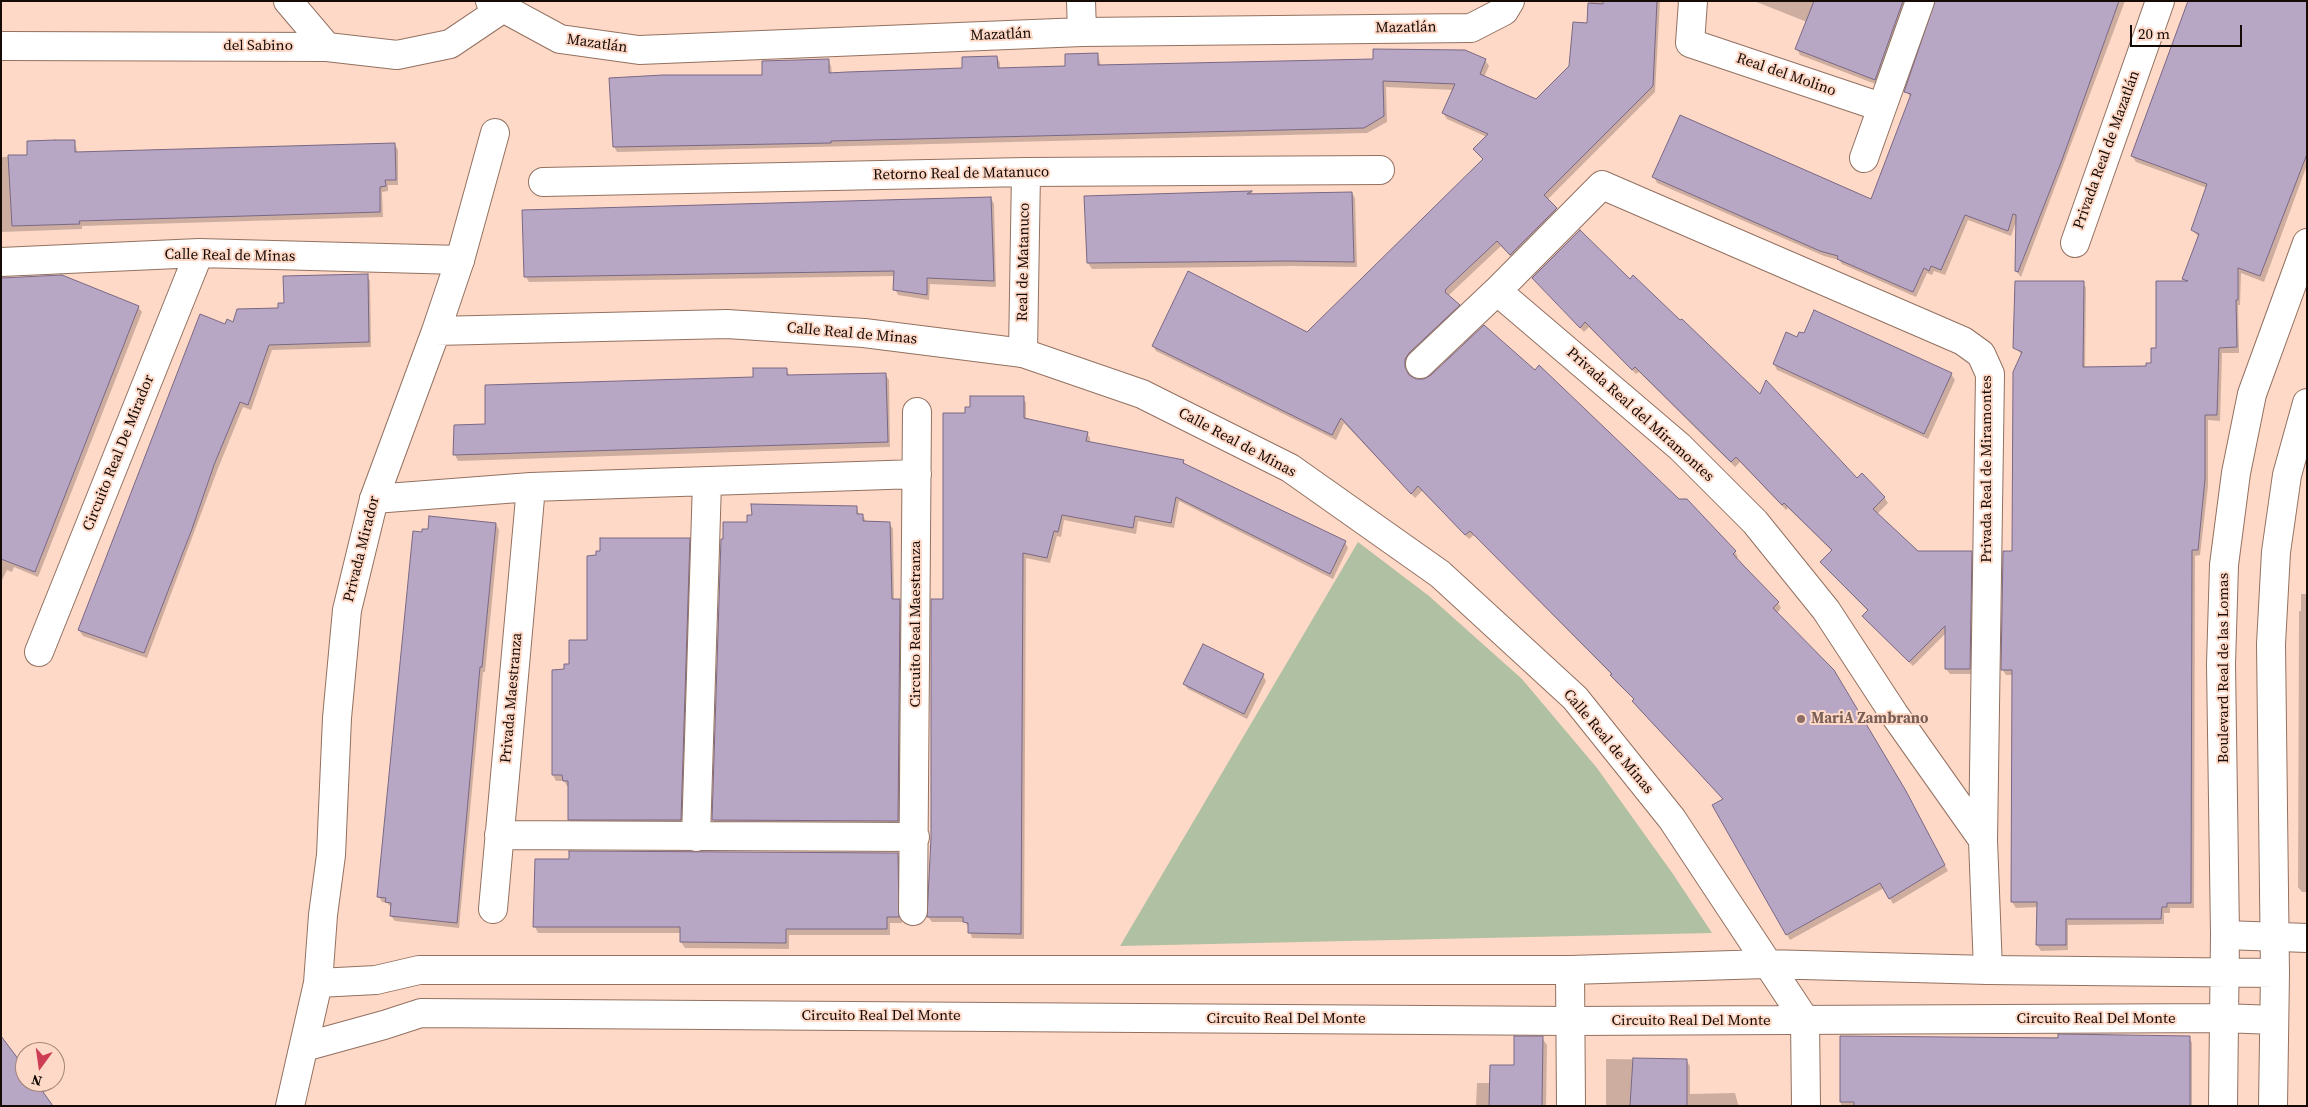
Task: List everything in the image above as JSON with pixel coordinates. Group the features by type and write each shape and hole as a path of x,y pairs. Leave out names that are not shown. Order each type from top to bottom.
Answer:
{"street":[{"path":"288,1 327,47"},
{"path":"1081,1 1082,32"},
{"name":"Real del Molino","path":"1693,1 1690,43 1881,107"},
{"path":"1864,158 1920,1"},
{"name":"Privada Real de Mazatlán","path":"2075,243 2160,1"},
{"name":"del Sabino","path":"1,46 327,47 398,55 450,44 499,4"},
{"name":"Mazatlán","path":"499,4 560,39 639,50 1082,32 1471,28 1507,6"},
{"name":"Privada Mirador","path":"318,982 323,915 331,855 337,718 347,610 374,499 460,260 495,133"},
{"name":"Retorno Real de Matanuco","path":"543,182 1026,172 1380,170"},
{"name":"Real de Matanuco","path":"1023,353 1026,172"},
{"name":"Privada Real de Miramontes","path":"1497,291 1602,185 1963,341 1981,354 1990,374 1983,840 1988,970"},
{"name":"Boulevard Real de las Lomas","path":"2224,1106 2223,1018 2225,935 2221,664 2224,565 2236,473 2252,394 2298,291 2307,243"},
{"name":"Calle Real de Minas","path":"1,262 199,253 460,260"},
{"name":"Circuito Real De Mirador","path":"39,652 199,253"},
{"path":"1420,364 1497,291"},
{"name":"Privada Real del Miramontes","path":"1497,291 1680,447 1755,522 1826,610 1894,714 1983,840"},
{"name":"Calle Real de Minas","path":"436,331 727,324 864,334 1023,353 1142,394 1290,468 1440,574 1575,698 1672,819 1766,964 1805,1020"},
{"path":"2273,1106 2275,937 2271,644 2276,552 2287,475 2307,403"},
{"name":"Circuito Real Maestranza","path":"913,911 917,412"},
{"path":"374,499 531,487 917,474"},
{"path":"696,837 707,482"},
{"name":"Privada Maestranza","path":"493,909 531,487"},
{"path":"499,835 915,837"},
{"path":"2225,935 2307,938"},
{"path":"290,1106 318,982 376,980 419,970 1570,970 1766,964 1988,970 2275,973"},
{"path":"1570,970 1571,1106"},
{"name":"Circuito Real Del Monte","path":"304,1047 421,1013 1570,1021 2223,1018 2274,1020"},
{"path":"1805,1020 1806,1106"}],"green space":[{"path":"1358,542 1429,596 1522,679 1597,768 1673,874 1712,933 1120,946"}],"building":[{"path":"1603,1 1657,1 1653,86 1544,195 1557,208 1510,255 1497,241 1446,289 1445,292 1460,305 1409,353 1405,359 1405,367 1409,375 1416,379 1424,379 1431,375 1484,325 1535,370 1539,365 1679,499 1687,499 1736,551 1733,554 1779,602 1773,608 1834,670 1906,791 1945,865 1889,899 1880,883 1786,935 1712,805 1723,799 1632,701 1634,699 1610,675 1612,674 1470,531 1465,535 1418,486 1411,494 1341,418 1332,435 1152,346 1188,271 1307,332 1483,159 1473,149 1488,134 1442,113 1455,84 1383,81 1384,116 1364,128 831,141 831,143 613,147 609,78 663,75 762,75 762,61 829,59 829,73 962,68 962,57 997,56 998,68 1065,66 1065,54 1098,53 1098,65 1373,59 1373,49 1465,50 1486,59 1480,74 1536,99 1569,66 1573,22 1587,23 1588,3 1603,4"},
{"path":"1814,1 1903,1 1875,80 1795,49"},
{"path":"1935,1 2119,1 2062,160 2018,272 2015,271 2016,215 2013,214 2008,231 1965,215 1941,270 1931,266 1929,271 1924,268 1913,292 1837,259 1838,256 1820,251 1652,177 1680,115 1871,199 1911,94 1904,92"},
{"path":"2188,1 2307,1 2307,154 2260,276 2238,268 2238,300 2236,300 2237,347 2219,348 2217,415 2205,415 2205,479 2198,550 2192,550 2191,903 2167,903 2167,907 2162,907 2161,919 2066,919 2066,945 2036,945 2037,902 2011,902 2012,670 2001,670 2003,551 2012,551 2013,372 2022,352 2013,348 2015,281 2084,281 2083,367 2146,366 2146,363 2151,363 2151,348 2156,348 2156,281 2188,281 2182,279 2199,234 2191,230 2207,184 2131,156"},
{"path":"75,140 75,152 395,143 396,180 385,180 386,186 380,187 380,212 79,221 80,224 12,226 8,155 27,155 27,141"},
{"path":"1252,191 1247,194 1352,192 1354,262 1087,263 1084,196"},
{"path":"991,197 994,281 927,278 927,295 893,290 894,271 524,277 522,210"},
{"path":"1580,230 1630,279 1633,275 1680,320 1682,319 1760,394 1766,380 1857,478 1862,473 1885,497 1873,509 1918,551 1972,551 1970,669 1945,669 1945,626 1909,662 1862,616 1868,610 1820,562 1832,550 1784,503 1782,505 1736,457 1731,462 1635,367 1632,370 1585,322 1580,328 1532,278"},
{"path":"368,274 369,342 269,345 248,405 240,402 214,465 192,529 144,653 78,630 200,314 225,324 227,319 233,322 237,309 278,308 278,303 284,303 283,276"},
{"path":"62,275 139,306 35,572 1,559 1,278"},
{"path":"1814,310 1952,373 1924,434 1773,364 1786,332 1797,337 1799,332 1804,333"},
{"path":"753,368 787,368 787,375 886,373 888,442 453,455 454,425 485,424 485,385 753,377"},
{"path":"970,396 1024,396 1024,418 1088,432 1086,441 1184,460 1183,463 1346,541 1330,574 1176,497 1171,523 1135,516 1133,528 1062,515 1058,532 1054,531 1047,558 1023,553 1021,934 968,933 968,923 963,922 963,917 927,917 931,838 931,599 943,599 943,413 965,413 965,407 970,407"},
{"path":"751,504 857,506 857,514 863,514 863,521 890,522 892,599 900,599 898,821 712,820 723,522 747,522 747,515 752,515"},
{"path":"429,516 496,523 482,667 480,667 457,923 390,916 391,903 385,902 386,898 377,897 413,531 422,532 422,529 428,529"},
{"path":"600,538 690,538 681,820 568,820 568,781 563,781 562,775 552,775 552,670 564,669 564,664 569,664 569,640 587,640 587,556 596,555 596,551 600,551"},
{"path":"1203,644 1264,674 1244,714 1183,684"},
{"path":"569,851 898,853 899,917 887,917 887,929 786,929 786,943 680,942 680,927 533,927 535,859 569,859"},
{"path":"2058,1034 2190,1036 2190,1106 1854,1106 1854,1102 1840,1102 1840,1036 2058,1038"},
{"path":"1,1036 15,1055 15,1092 43,1092 53,1106 1,1106"},
{"path":"1514,1036 1543,1036 1542,1106 1489,1106 1490,1065 1514,1065"},
{"path":"1633,1058 1687,1059 1687,1106 1630,1106"}],"place":[{"name":"MariA Zambrano","path":"1801,719"}]}
